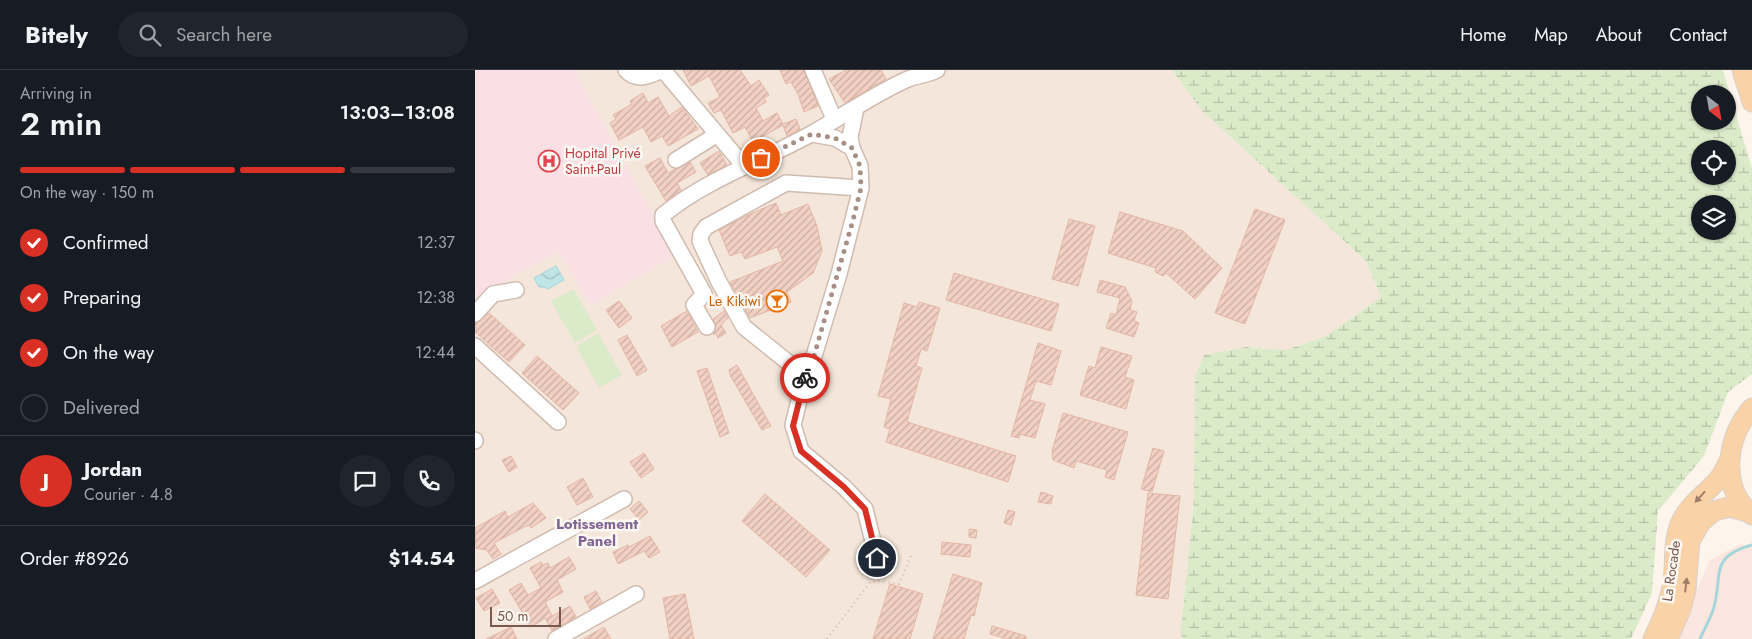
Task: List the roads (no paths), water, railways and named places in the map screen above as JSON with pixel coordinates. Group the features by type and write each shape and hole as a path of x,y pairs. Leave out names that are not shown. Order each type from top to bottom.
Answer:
{"main road":[{"path":"1742,70 1752,102"},
{"path":"1750,514 1737,494 1731,477 1730,459 1731,444 1738,428 1752,408"},
{"name":"La Rocade","path":"1653,639 1665,614 1669,598 1673,581 1675,539 1683,518 1699,497 1721,476 1730,459"},
{"name":"La Rocade","path":"1668,639 1681,609 1686,590 1690,541 1701,522 1714,511 1729,507 1750,514"}],"street":[{"path":"626,70 630,75 640,78 663,70 716,136 744,166"},
{"path":"813,70 834,119"},
{"path":"707,327 694,305 704,294 663,221 663,215 744,166 812,134 834,119 856,108 907,74 929,75 937,70"},
{"path":"856,108 850,136 852,148 860,166 861,188 839,274 814,356 805,376 793,426 801,451 844,487 865,509 877,558"},
{"path":"812,134 835,138 852,148"},
{"path":"676,160 716,136"},
{"path":"805,376 744,327 719,282 700,241 701,234 706,226 786,183 861,188"},
{"path":"475,314 493,294 516,290"},
{"path":"475,346 558,422"},
{"path":"475,581 624,499"},
{"path":"556,639 636,594"}],"water":[{"path":"556,266 564,280 548,289 539,287 534,278"}],"waterway":[{"path":"1700,639 1714,607 1720,568 1723,561 1738,550 1752,545"}],"place":[{"name":"Hopital Privé Saint-Paul","path":"549,161"},
{"name":"Le Kikiwi","path":"777,301"}],"district":[{"name":"Lotissement Panel","path":"597,532"}]}
